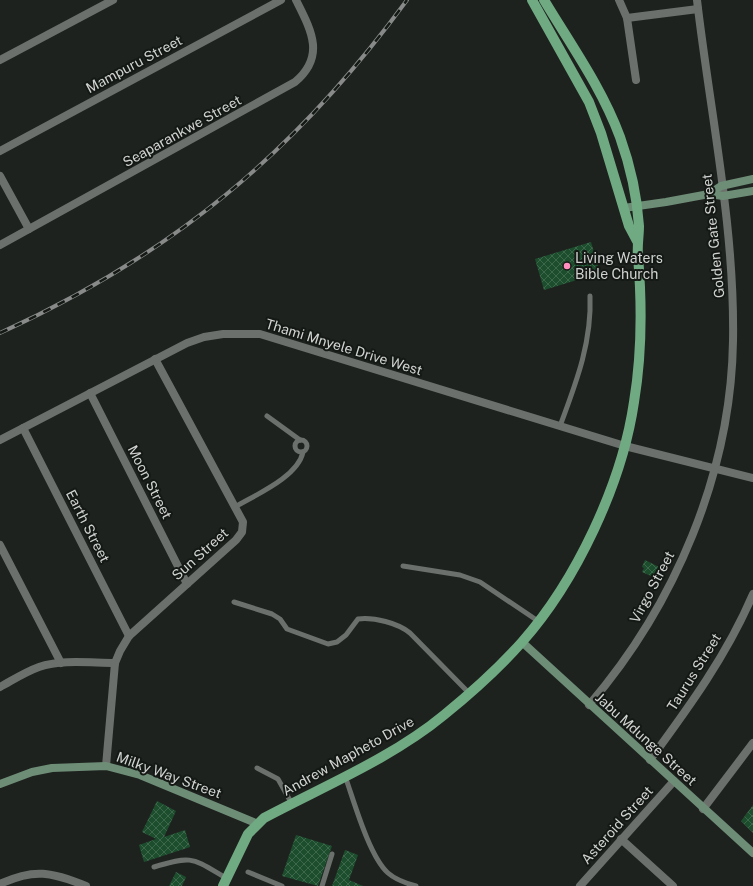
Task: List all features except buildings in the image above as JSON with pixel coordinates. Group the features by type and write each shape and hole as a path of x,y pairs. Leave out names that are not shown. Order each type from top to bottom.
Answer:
{"main road":[{"name":"Andrew Mapheto Drive","path":"532,0 588,102 601,133 631,232 637,241"},
{"name":"Andrew Mapheto Drive","path":"225,882 243,843 264,818 403,744 442,716 469,693 522,642 538,622 567,579 590,537 614,480 625,446 634,402 640,339 640,280 637,241 639,225 631,176 623,146 605,101 544,0"}],"street":[{"path":"0,60 113,0"},
{"name":"Mampuru Street","path":"0,151 281,0"},
{"name":"Seaparankwe Street","path":"0,245 296,82 308,68 313,47 312,33 296,0"},
{"path":"619,0 627,18 636,80"},
{"name":"Golden Gate Street","path":"697,0 722,186 731,268 733,341 730,385 715,469"},
{"path":"627,18 698,9"},
{"path":"0,176 29,229"},
{"path":"709,194 722,186 753,179"},
{"path":"624,208 709,194 722,196 753,191"},
{"name":"Thami Mnyele Drive West","path":"0,440 155,359 204,338 223,334 260,334 625,446 753,478"},
{"name":"Sun Street","path":"106,766 115,663 120,651 129,636 240,536 243,522 155,359"},
{"name":"Moon Street","path":"90,393 188,584"},
{"name":"Earth Street","path":"23,428 129,636"},
{"name":"Virgo Street","path":"589,705 638,638 667,590 697,522 715,469"},
{"path":"0,545 61,663"},
{"name":"Taurus Street","path":"650,760 706,683 738,626 753,594"},
{"name":"Jabu Mdunge Street","path":"522,642 753,854"},
{"path":"0,686 39,667 61,663 115,663"},
{"path":"703,809 753,743"},
{"name":"Milky Way Street","path":"0,784 32,772 52,768 106,766 140,775 258,824"},
{"name":"Asteroid Street","path":"580,886 674,781"},
{"path":"622,839 673,886"},
{"path":"1,882 26,875 48,874 60,875 86,886"}],"lane":[{"path":"560,426 584,354 591,314 590,296"},
{"path":"235,507 288,474 299,463 307,445 306,442 300,440 267,416"},
{"path":"300,440 295,443 295,449 303,452"},
{"path":"403,566 460,575 480,582 538,622"},
{"path":"234,602 272,614 280,619 287,629 328,644 337,642 346,635 358,619 366,618 405,628 469,693"},
{"path":"257,768 278,779 292,804"},
{"path":"345,776 369,841 380,864 399,881 416,886"},
{"path":"322,886 332,854"},
{"path":"154,867 180,859 190,859 225,882"},
{"path":"248,872 282,886"}],"railway":[{"path":"0,333 63,302 121,269 175,233 226,194 275,152 320,105 364,55 407,0"}],"place":[{"name":"Living Waters Bible Church","path":"567,266"}]}
